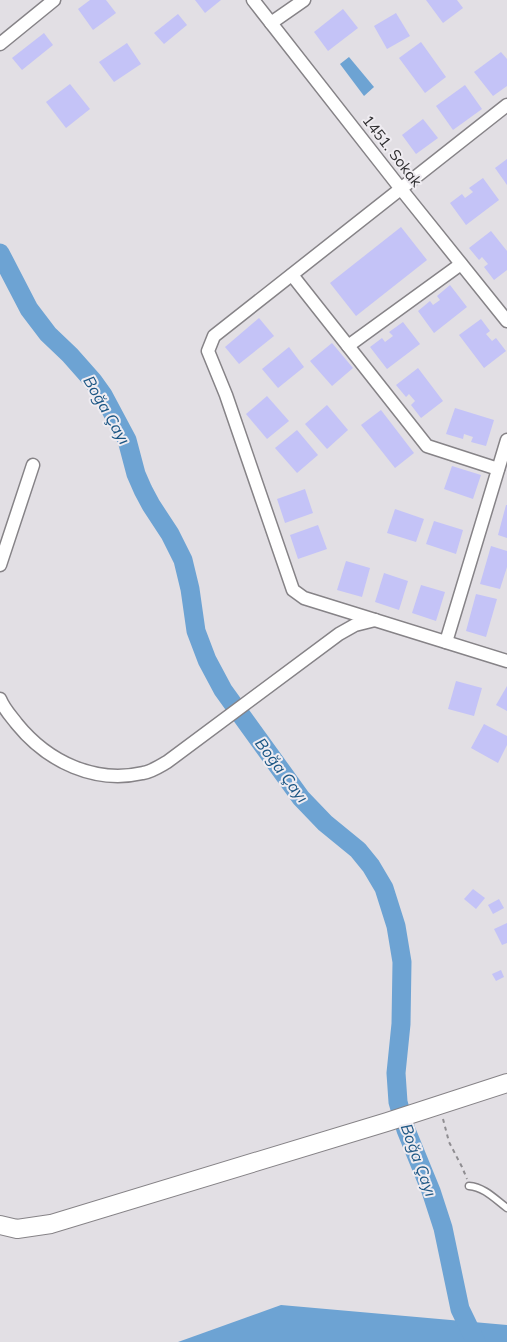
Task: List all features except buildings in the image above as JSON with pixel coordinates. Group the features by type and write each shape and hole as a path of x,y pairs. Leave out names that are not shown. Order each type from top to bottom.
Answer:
{"street":[{"path":"0,44 54,0"},
{"name":"1451. Sokak","path":"253,0 507,321"},
{"path":"271,23 304,0"},
{"path":"507,105 214,336 208,351 226,395 293,590 304,598 507,661"},
{"path":"348,346 461,264"},
{"path":"292,275 426,446 498,469"},
{"path":"446,642 507,440"},
{"path":"0,565 33,464"},
{"path":"0,699 22,730 42,749 67,765 90,773 117,776 144,773 167,762 339,634 355,625 375,620"},
{"path":"0,1225 17,1229 51,1224 387,1122 507,1083"}],"lane":[{"path":"469,1186 477,1187 488,1193 507,1208"}],"path":[{"path":"439,1105 449,1142 469,1186"}],"water":[{"path":"349,57 374,87 364,96 340,64"},
{"path":"281,1305 507,1325 507,1342 178,1342"}],"waterway":[{"name":"Boğa Çayı","path":"0,253 29,309 48,334 93,381 103,395 127,440 136,474 143,490 170,534 183,560 190,589 196,631 207,660 223,690 301,798 325,823 358,850 371,866 384,888 396,926 402,962 401,1024 396,1073 398,1102 406,1130 431,1191 443,1228 460,1309 476,1342"}]}
